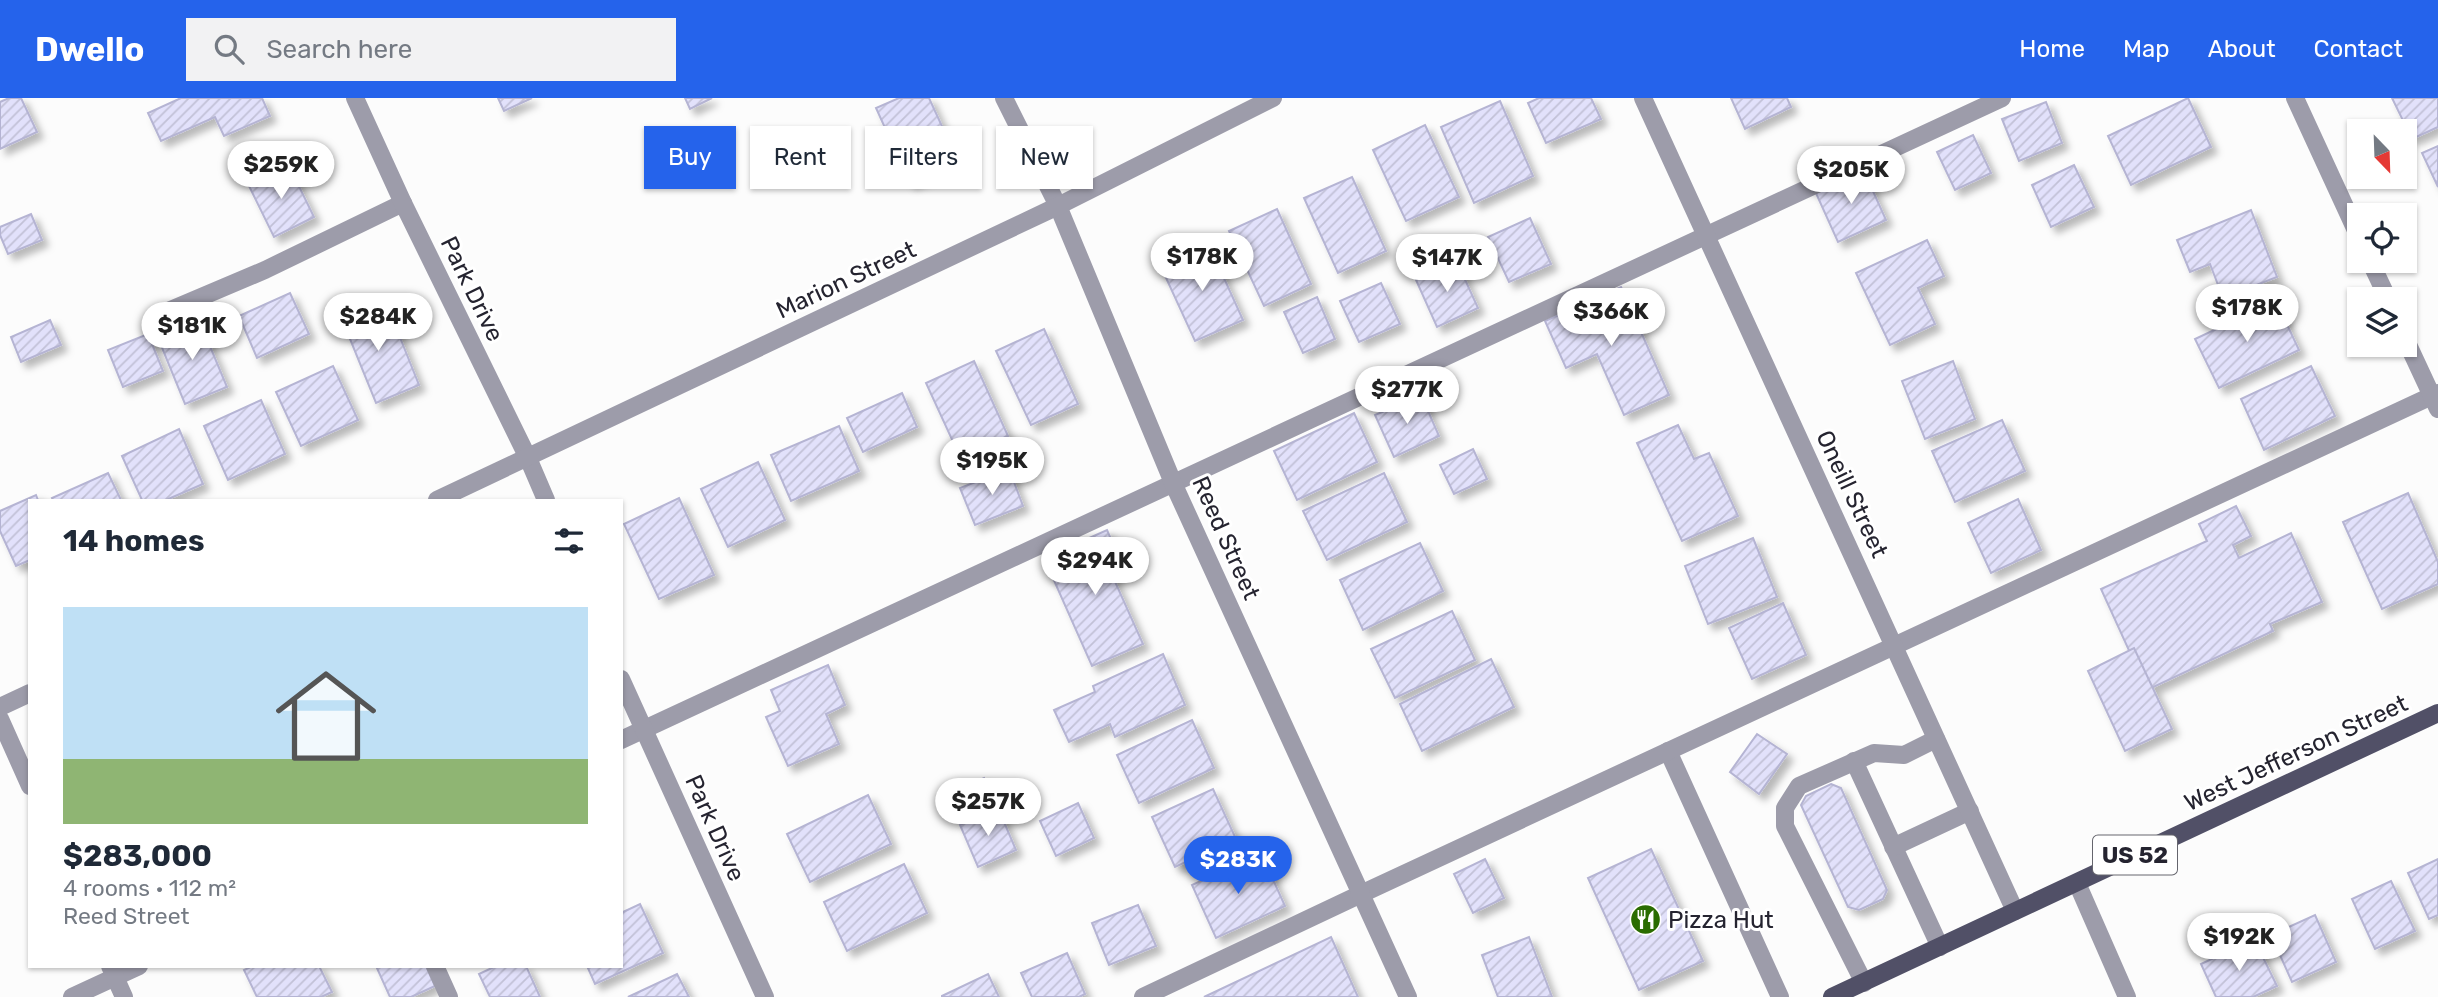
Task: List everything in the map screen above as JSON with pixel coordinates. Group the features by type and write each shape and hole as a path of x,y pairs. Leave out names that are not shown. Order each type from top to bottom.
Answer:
{"main road":[{"name":"West Jefferson Street","path":"1832,997 2438,713"}],"street":[{"name":"Park Drive","path":"355,98 545,499"},
{"name":"Reed Street","path":"1004,98 1058,206 1174,485 1408,997"},
{"name":"Marion Street","path":"440,499 1058,206 1273,98"},
{"name":"Oneill Street","path":"1643,98 2015,911"},
{"path":"623,739 2002,98"},
{"path":"2295,98 2347,211"},
{"path":"154,317 265,270 403,203"},
{"path":"1143,997 1668,751 2436,399 2415,357"},
{"name":"Park Drive","path":"623,684 765,997"},
{"path":"0,707 28,694"},
{"path":"0,719 28,782"},
{"path":"1864,983 1785,826 1784,808 1799,786 1854,761 1874,752 1904,755 1936,739"},
{"path":"1668,751 1780,997"},
{"path":"1854,761 1940,947"},
{"path":"1893,847 1970,811"},
{"path":"2077,883 2127,997"},
{"path":"72,997 112,972 130,968"},
{"path":"436,968 449,997"},
{"path":"112,972 124,997"}],"building":[{"path":"9,98 21,98 37,132 0,149 0,102"},
{"path":"181,98 262,98 270,116 224,136 215,117 161,141 148,113"},
{"path":"498,98 532,98 504,111"},
{"path":"685,98 712,98 690,109"},
{"path":"899,98 929,98 942,126 884,126 876,108"},
{"path":"1539,98 1591,98 1601,119 1546,143 1528,103"},
{"path":"1731,98 1787,98 1791,107 1745,129"},
{"path":"2188,98 2211,147 2131,185 2108,136"},
{"path":"2392,98 2438,98 2438,127 2417,137 2417,119 2402,119"},
{"path":"1500,101 1533,176 1474,203 1441,127"},
{"path":"2046,102 2062,143 2019,161 2002,119"},
{"path":"1425,125 1459,197 1406,221 1373,150"},
{"path":"1973,135 1991,173 1955,190 1937,152"},
{"path":"2438,146 2438,187 2422,153"},
{"path":"2074,165 2094,207 2051,227 2032,185"},
{"path":"289,166 314,217 274,237 249,186"},
{"path":"1863,169 1886,220 1838,242 1815,191"},
{"path":"1352,177 1386,251 1338,273 1304,198"},
{"path":"1277,209 1311,284 1264,306 1229,231"},
{"path":"2251,210 2277,277 2223,298 2210,264 2190,272 2177,240"},
{"path":"31,214 42,240 8,254 0,235 0,227"},
{"path":"1530,218 1551,264 1509,282 1488,237"},
{"path":"1927,240 1944,276 1918,288 1935,324 1890,345 1856,273"},
{"path":"1209,245 1243,320 1195,341 1161,267"},
{"path":"1457,262 1478,308 1437,327 1416,280"},
{"path":"1381,283 1400,324 1359,342 1340,301"},
{"path":"1621,287 1669,395 1624,415 1597,354 1566,368 1545,321"},
{"path":"290,293 309,334 257,358 239,316"},
{"path":"1317,297 1335,339 1303,353 1284,312"},
{"path":"361,298 375,333 395,325 419,385 376,403 337,307"},
{"path":"2276,301 2299,350 2219,388 2195,339"},
{"path":"50,320 61,345 21,362 11,337"},
{"path":"199,320 227,387 185,404 158,338"},
{"path":"1044,329 1078,404 1031,425 996,351"},
{"path":"148,334 163,371 123,387 108,350"},
{"path":"974,361 1008,436 960,457 926,383"},
{"path":"1953,361 1975,419 1925,439 1902,381"},
{"path":"333,366 358,420 301,446 276,392"},
{"path":"2311,366 2335,416 2264,450 2241,399"},
{"path":"902,393 917,427 863,452 847,418"},
{"path":"1421,395 1439,436 1394,457 1375,415"},
{"path":"261,400 285,454 228,480 204,426"},
{"path":"1354,413 1377,462 1297,500 1274,451"},
{"path":"2002,420 2025,471 1955,502 1932,451"},
{"path":"1678,425 1694,459 1709,453 1738,516 1682,541 1637,443"},
{"path":"839,426 859,471 791,501 771,455"},
{"path":"179,429 203,484 168,499 142,499 122,456"},
{"path":"1473,449 1487,479 1454,494 1440,465"},
{"path":"758,462 785,520 728,547 701,489"},
{"path":"1009,469 1023,506 975,525 960,488"},
{"path":"108,473 121,499 52,499"},
{"path":"1384,473 1407,522 1327,560 1303,511"},
{"path":"2408,493 2438,562 2438,584 2382,609 2343,522"},
{"path":"36,495 38,499 28,499 28,561 16,566 0,531 0,511"},
{"path":"679,498 714,575 659,599 624,524"},
{"path":"2018,499 2041,550 1991,573 1968,523"},
{"path":"2236,506 2251,536 2233,545 2239,558 2291,533 2322,602 2270,624 2273,631 2147,690 2101,589 2207,541 2199,524"},
{"path":"1107,530 1124,569 1112,575 1143,644 1092,666 1044,558"},
{"path":"1753,538 1777,597 1708,624 1685,566"},
{"path":"1420,543 1443,591 1363,630 1340,580"},
{"path":"1783,603 1806,655 1752,679 1729,628"},
{"path":"1452,611 1475,660 1395,698 1371,649"},
{"path":"2134,648 2172,729 2125,751 2088,671"},
{"path":"1163,654 1185,705 1115,737 1110,724 1069,742 1054,710 1095,692 1093,686"},
{"path":"1491,659 1514,707 1422,751 1400,704"},
{"path":"828,665 845,705 826,714 839,744 788,766 766,717 780,711 771,690"},
{"path":"1192,720 1214,768 1139,803 1117,755"},
{"path":"1757,734 1787,754 1759,794 1730,772"},
{"path":"984,778 996,805 960,822 947,795"},
{"path":"1831,784 1841,788 1887,890 1883,899 1859,910 1848,907 1801,805 1806,796"},
{"path":"1213,789 1236,839 1175,867 1152,817"},
{"path":"868,795 891,844 810,882 787,834"},
{"path":"1078,803 1094,838 1056,856 1040,821"},
{"path":"998,808 1016,850 978,867 960,825"},
{"name":"Pizza Hut","path":"1651,849 1703,961 1639,990 1588,878"},
{"path":"1261,853 1285,906 1216,938 1192,885"},
{"path":"1485,859 1504,898 1473,913 1454,874"},
{"path":"2438,859 2438,915 2429,919 2408,873"},
{"path":"904,864 927,913 847,951 824,902"},
{"path":"2391,881 2415,931 2375,949 2352,899"},
{"path":"640,904 663,953 595,984 588,968 623,968 623,912"},
{"path":"1138,905 1156,946 1109,965 1092,923"},
{"path":"2315,915 2336,962 2292,982 2271,935"},
{"path":"1331,937 1358,997 1204,997"},
{"path":"1529,937 1552,997 1498,997 1482,955"},
{"path":"2254,939 2277,986 2253,997 2216,997 2201,964"},
{"path":"1067,953 1085,994 1079,997 1032,997 1021,973"},
{"path":"320,968 332,992 321,997 257,997 244,970"},
{"path":"377,968 427,968 435,986 411,997 390,997"},
{"path":"492,968 527,968 540,997 490,997 479,974"},
{"path":"677,974 689,997 628,997"},
{"path":"988,974 999,997 942,997 942,996"}],"place":[{"name":"Pizza Hut","path":"1645,920"}]}
